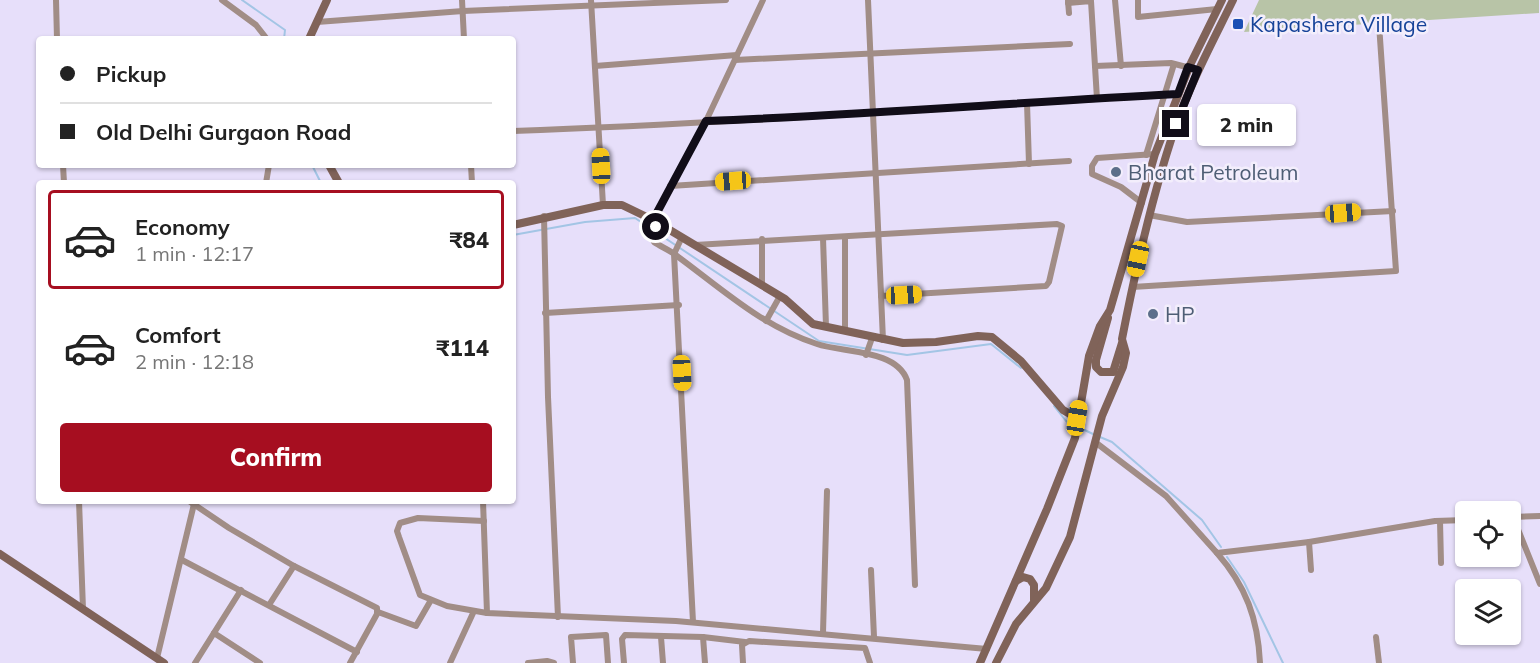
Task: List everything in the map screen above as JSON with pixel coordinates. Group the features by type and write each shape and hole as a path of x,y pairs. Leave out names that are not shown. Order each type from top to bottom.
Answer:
{"main road":[{"path":"310,36 327,0"},
{"path":"1222,0 1188,67 1150,154 1143,203 1096,360 1096,367 1101,372 1113,372 1149,215 1176,124 1198,70 1233,0"},
{"path":"516,224 544,216 603,205 622,205 695,245 762,287 807,321 871,340 915,344 978,336 992,337 1021,361 1077,423"},
{"path":"980,663 1047,509 1077,423 1089,356 1100,326 1110,310"},
{"path":"996,663 1016,624 1046,588 1070,537 1108,398 1123,367 1126,353 1122,339"},
{"path":"0,554 161,661"},
{"path":"1016,581 1023,577 1030,579 1035,592 1033,603"}],"street":[{"path":"56,0 57,36"},
{"path":"222,0 256,25 265,36"},
{"path":"462,0 464,36"},
{"path":"317,22 591,3 726,0"},
{"path":"763,0 706,121 670,186 652,237 654,242 675,252 767,319 814,344 867,353 896,365 902,370 907,380 915,585"},
{"path":"868,0 883,340"},
{"path":"1115,0 1121,66"},
{"path":"1138,0 1138,17 1217,9"},
{"path":"1069,13 1068,1 1091,1 1097,99"},
{"path":"591,3 603,205"},
{"path":"1132,286 1393,273 1398,268 1379,24"},
{"path":"595,66 1070,44"},
{"path":"1143,203 1121,187 1092,174 1091,170 1097,158 1150,154 1163,95 1174,64"},
{"path":"1095,66 1174,64 1198,70"},
{"path":"516,131 874,113 1178,94"},
{"path":"1027,102 1029,164"},
{"path":"670,186 1069,161"},
{"path":"1149,215 1187,222 1393,211"},
{"path":"544,216 545,313 558,617"},
{"path":"695,245 762,239 845,237 1057,224 1063,229 1046,286 881,296"},
{"path":"845,237 845,331"},
{"path":"823,238 826,326"},
{"path":"681,239 675,252 693,622"},
{"path":"762,239 762,287"},
{"path":"767,319 778,298"},
{"path":"545,313 679,305"},
{"path":"867,353 871,340"},
{"path":"1096,437 1166,496 1233,572 1249,601 1257,627 1260,663"},
{"path":"823,633 827,491"},
{"path":"79,504 83,609"},
{"path":"161,661 192,504"},
{"path":"194,504 294,566 375,606 378,612 416,626 431,600"},
{"path":"483,504 487,613"},
{"path":"1521,517 1540,516"},
{"path":"484,521 418,518 403,521 397,527 417,591 431,600 487,613 693,622 987,649"},
{"path":"1217,553 1455,520"},
{"path":"1440,521 1441,563"},
{"path":"1521,539 1540,584"},
{"path":"1309,542 1311,570"},
{"path":"182,560 357,652"},
{"path":"269,605 294,566"},
{"path":"871,570 874,637"},
{"path":"195,663 241,590"},
{"path":"450,663 474,611"},
{"path":"350,663 378,612"},
{"path":"214,633 260,663"},
{"path":"573,663 571,637 595,634 606,634 608,663"},
{"path":"624,663 622,637 703,638 865,648 870,663"},
{"path":"661,637 663,663"},
{"path":"1376,637 1379,663"},
{"path":"703,638 705,663"},
{"path":"743,663 742,645 745,642"},
{"path":"528,663 554,663"}],"green space":[{"path":"1259,0 1539,0 1539,13 1244,32"}],"waterway":[{"path":"242,0 285,30 284,36"},
{"path":"314,168 320,180"},
{"path":"516,234 585,222 635,218 819,341 907,355 991,344 1021,368"},
{"path":"1054,406 1066,421 1095,435"},
{"path":"1100,437 1112,442 1202,520 1221,547"},
{"path":"1227,557 1244,582 1283,663"}],"place":[{"name":"Kapashera Village","path":"1238,24"},
{"name":"Bharat Petroleum","path":"1116,172"},
{"name":"HP","path":"1153,314"}],"route":[{"path":"656,227 658,223 653,220 706,121 929,111 970,106 1178,94 1188,67 1198,70 1176,124"}]}
